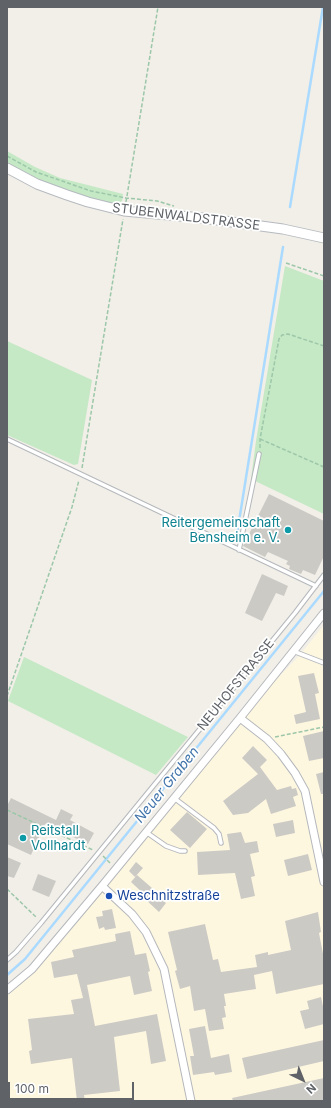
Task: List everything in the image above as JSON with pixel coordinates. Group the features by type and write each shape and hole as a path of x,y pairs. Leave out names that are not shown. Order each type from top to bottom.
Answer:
{"street":[{"name":"STUBENWALDSTRASSE","path":"7,168 36,184 88,202 124,211 210,219 283,229 324,238"},
{"name":"NEUHOFSTRASSE","path":"7,990 32,969 102,886 324,613"},
{"path":"240,718 267,739 281,754 295,773 305,791 324,882"},
{"path":"102,886 132,914 146,932 164,969 191,1101"}],"lane":[{"path":"7,440 316,586"},
{"path":"239,550 259,454"},
{"name":"NEUHOFSTRASSE","path":"7,960 16,952 98,853 324,575"},
{"path":"293,652 324,663"},
{"path":"174,798 214,828 219,834 221,842"},
{"path":"146,832 166,846 180,851 185,851"}],"path":[{"path":"7,696 72,507 81,474 158,7"},
{"path":"7,156 36,172 91,191 179,207"},
{"path":"286,263 324,276"},
{"path":"259,454 260,439 279,339 282,335 288,334 324,346"},
{"path":"260,439 324,466"},
{"path":"267,739 324,726"},
{"path":"7,810 98,853"},
{"path":"103,856 110,863"},
{"path":"7,889 41,922"}],"shaded area":[{"path":"324,625 324,1101 7,1101 7,996 35,971 109,883 244,713 299,656"}],"green space":[{"path":"7,151 35,167 60,178 123,194 122,201 116,205 57,189 7,163"},
{"path":"285,266 324,281 324,514 251,479"},
{"path":"7,341 92,380 78,464 74,465 7,435"},
{"path":"24,657 188,737 156,775 8,701"}],"building":[{"name":"Reitergemeinschaft Bensheim e. V.","path":"269,494 324,521 324,556 315,575 303,570 301,574 289,569 290,566 286,564 288,561 268,552 265,557 243,546"},
{"path":"262,574 288,586 284,596 276,593 262,621 245,613"},
{"path":"314,673 319,693 315,694 320,719 296,724 294,715 306,712 298,676"},
{"path":"324,731 324,758 309,761 303,736"},
{"path":"253,746 267,760 260,767 277,790 291,786 292,789 296,788 298,795 293,797 296,806 271,814 266,799 248,813 233,815 223,801 258,774 242,758"},
{"path":"324,772 324,794 321,794 316,774"},
{"path":"11,798 56,820 61,809 73,815 70,820 94,833 88,844 45,824 31,855 7,844 7,806"},
{"path":"187,812 207,829 190,848 170,830"},
{"path":"293,820 295,833 276,837 273,824"},
{"path":"241,832 245,843 257,841 259,852 250,854 255,876 251,877 255,896 241,899 235,873 198,875 197,852 230,850 227,834"},
{"path":"308,854 312,870 288,876 284,860"},
{"path":"7,857 21,863 14,878 7,876"},
{"path":"136,862 143,868 135,877 129,871"},
{"path":"38,874 56,881 49,897 32,890"},
{"path":"137,875 166,903 159,912 144,898 146,896 131,882"},
{"path":"112,909 116,928 105,930 104,927 99,929 96,917 103,916 102,911"},
{"path":"318,912 321,932 319,933 324,959 324,984 276,994 272,971 254,975 256,989 224,994 226,1017 222,1018 224,1029 209,1031 205,1009 194,1011 190,986 180,989 168,932 205,924 213,960 218,959 221,972 257,967 255,955 268,952 268,955 291,950 285,921"},
{"path":"130,931 135,955 146,953 152,991 134,995 130,976 87,985 95,1026 157,1014 166,1061 151,1064 146,1031 114,1037 120,1091 84,1095 85,1101 77,1101 72,1058 31,1064 29,1051 32,1050 28,1019 74,1014 71,1000 83,998 77,974 54,978 51,962 74,957 72,950 116,941 115,934"},
{"path":"321,997 324,1011 324,1024 305,1029 300,1011 309,1009 307,1001"},
{"path":"205,1026 211,1058 229,1054 232,1072 215,1075 214,1072 193,1075 190,1056 194,1056 189,1029"},
{"path":"324,1040 324,1061 247,1079 242,1058"},
{"path":"324,1078 324,1101 233,1101 232,1098"}],"waterway":[{"path":"290,207 323,7"},
{"path":"236,540 283,247"},
{"name":"Neuer Graben","path":"7,975 25,959 324,591"}],"place":[{"name":"Reitergemeinschaft Bensheim e. V.","path":"288,530"},
{"name":"Reitstall Vollhardt","path":"23,838"},
{"name":"Weschnitzstraße","path":"109,896"}]}
